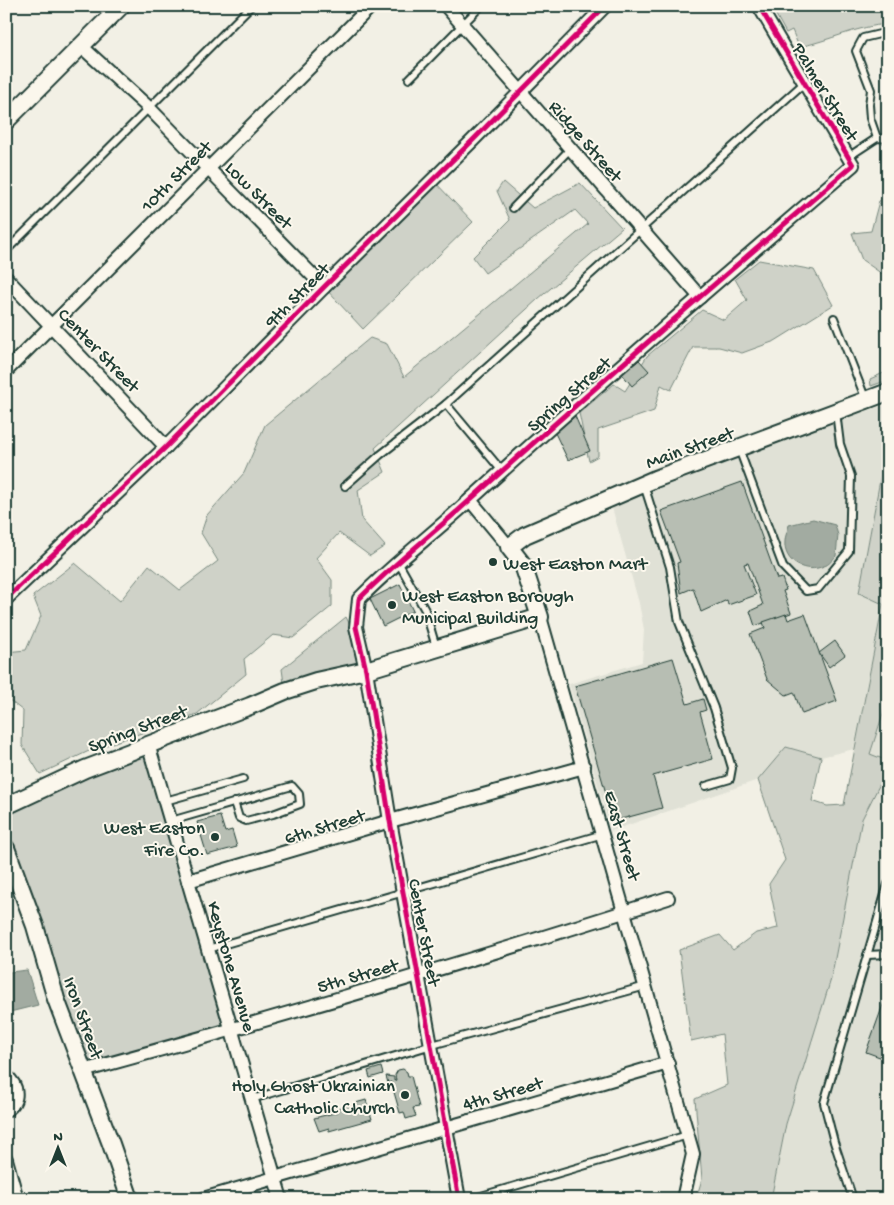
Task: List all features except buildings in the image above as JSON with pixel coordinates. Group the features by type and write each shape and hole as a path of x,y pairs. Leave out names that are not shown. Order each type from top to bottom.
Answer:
{"street":[{"path":"6,121 121,6"},
{"name":"10th Street","path":"6,371 370,6"},
{"name":"Ridge Street","path":"446,6 700,297"},
{"name":"9th Street","path":"6,599 166,447 324,286 472,141 605,6"},
{"name":"Palmer Street","path":"759,6 851,161"},
{"name":"Low Street","path":"82,46 149,108 324,286"},
{"name":"Spring Street","path":"366,670 356,626 359,599 398,562 700,297 851,161"},
{"name":"Center Street","path":"6,278 166,447"},
{"name":"Main Street","path":"509,547 525,535 643,484 888,392"},
{"name":"East Street","path":"470,500 523,565 540,617 693,1154 683,1199"},
{"name":"Spring Street","path":"6,806 85,769 285,691 316,681 366,670 540,617"},
{"name":"Center Street","path":"366,670 390,821 459,1199"},
{"name":"Keystone Avenue","path":"148,744 281,1199"},
{"name":"6th Street","path":"188,881 584,766"},
{"name":"Iron Street","path":"6,848 35,926 56,999 130,1199"},
{"name":"5th Street","path":"83,1071 232,1030 419,975 668,898"},
{"name":"4th Street","path":"203,1199 668,1063"},
{"path":"6,1076 12,1080 16,1092 14,1104 6,1110"},
{"path":"6,1159 17,1199"}],"lane":[{"path":"6,251 250,6"},
{"path":"409,79 481,6"},
{"path":"877,138 870,118 871,90 856,51 864,38 888,32"},
{"path":"345,486 380,455 446,404 804,83"},
{"path":"851,161 877,138 888,139"},
{"path":"513,208 570,149"},
{"path":"834,318 866,400"},
{"path":"446,404 502,471"},
{"path":"740,448 783,567 806,591 818,588 849,552 851,476 840,444 836,411"},
{"path":"643,484 670,567 679,622 714,708 732,768 730,778 706,786"},
{"path":"398,562 425,610 436,648"},
{"path":"165,801 243,779"},
{"path":"171,821 234,802 292,786 299,794 300,804 246,821 239,818 234,802"},
{"path":"208,949 603,834"},
{"path":"853,1199 834,1142 824,1103 888,884"},
{"path":"867,955 888,954"},
{"path":"252,1099 432,1045 646,986"},
{"path":"471,1199 688,1135"}],"shaded area":[{"path":"771,6 888,6 888,24 865,28 799,47 792,30 786,33"},
{"path":"433,180 473,222 363,329 324,287"},
{"path":"503,182 533,208 580,183 622,228 538,299 375,448 385,472 358,490 362,520 385,546 370,556 339,533 316,558 332,580 332,606 293,638 273,635 244,659 246,674 197,714 89,751 40,774 22,745 23,711 9,700 6,701 6,652 26,650 41,616 33,596 75,563 120,601 149,565 180,590 218,561 201,533 207,515 244,473 265,425 370,338 387,344 404,377 588,224 575,210 485,273 473,257 510,220 497,191"},
{"path":"888,197 888,278 862,260 852,233 871,231 879,201"},
{"path":"759,260 814,270 833,305 775,341 742,353 719,347 693,347 671,390 661,385 654,411 598,430 598,456 589,461 579,413 614,384 625,391 647,356 702,310 724,320 747,300 735,279"},
{"path":"888,371 888,380 871,386 870,379"},
{"path":"888,404 880,480 859,593 883,604 854,749 821,757 786,747 758,780 611,831 569,684 642,662 644,630 639,603 609,497"},
{"path":"888,416 888,698 870,754 888,761 888,768 862,819 831,979 786,1124 771,1199 696,1199 702,1179 695,1099 727,1085 722,1034 691,1041 679,950 720,935 733,950 756,933 778,928 769,884 785,860 758,780 786,747 821,757 812,801 827,806 844,805 883,604 859,593 880,480"},
{"path":"813,519 835,525 838,535 836,556 826,565 810,569 797,565 792,561 785,549 785,537 789,525"},
{"path":"346,617 359,643 366,670 285,691 282,669"},
{"path":"888,698 888,761 870,755"},
{"path":"148,744 232,1030 83,1071 6,854 6,806"},
{"path":"888,768 888,1199 771,1199 786,1124 831,979 862,819"},
{"path":"27,970 38,1005 6,1013 6,976 10,972"}],"cycle path":[{"path":"6,599 166,447 605,6"},
{"path":"459,1199 390,821 366,670 356,627 359,599 613,372 853,165 759,6"}],"place":[{"name":"West Easton Mart","path":"493,562"},
{"name":"West Easton Borough Municipal Building","path":"392,605"},
{"name":"West Easton Fire Co.","path":"215,837"},
{"name":"Holy Ghost Ukrainian Catholic Church","path":"405,1095"}]}
